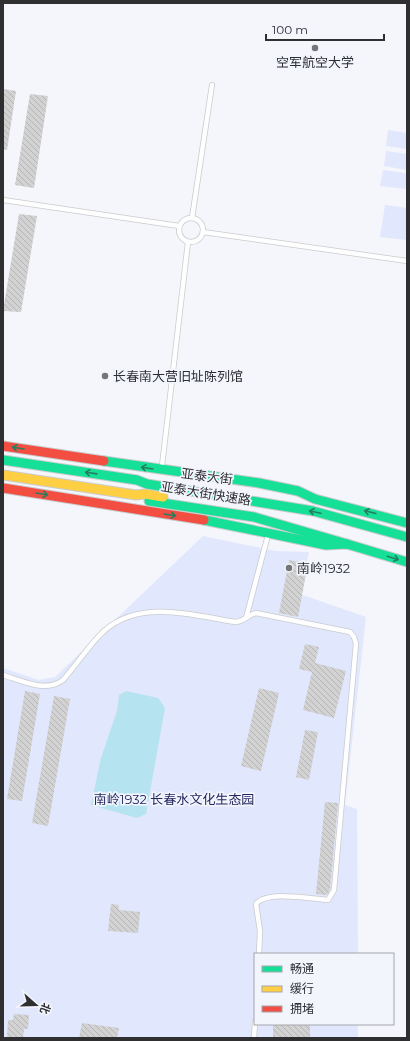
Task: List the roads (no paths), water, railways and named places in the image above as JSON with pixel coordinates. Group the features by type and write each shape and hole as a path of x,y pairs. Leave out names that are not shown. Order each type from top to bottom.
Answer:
{"main road":[{"name":"亚泰大街","path":"3,446 229,479 298,491 315,499 407,523"},
{"name":"亚泰大街快速路","path":"3,460 137,480 147,484 313,511 407,537"},
{"name":"亚泰大街快速路","path":"3,475 136,495 145,494 258,511 302,521"},
{"path":"137,480 148,477 278,498 315,499"},
{"path":"3,488 206,521 326,545 347,544"},
{"path":"136,495 145,500 260,519 407,562"}],"lane":[{"path":"192,218 212,85"},
{"path":"3,200 179,226"},
{"path":"192,218 199,222 203,232 198,240 188,242 179,235 179,226 183,221 192,218"},
{"path":"203,232 407,261"},
{"path":"162,470 188,242"},
{"path":"246,618 269,533"},
{"path":"3,675 28,683 56,686 64,680 99,636 116,622 134,615 152,611 236,622 256,613 350,632 354,637 356,644 334,890 328,900 272,896 260,899 256,904 260,931 259,953"},
{"path":"254,1038 255,1025"}],"place":[{"name":"空军航空大学","path":"315,48"},
{"name":"长春南大营旧址陈列馆","path":"105,376"},
{"name":"南岭1932","path":"289,568"}],"park label":[{"name":"南岭1932 长春水文化生态园","path":"174,799"}]}
